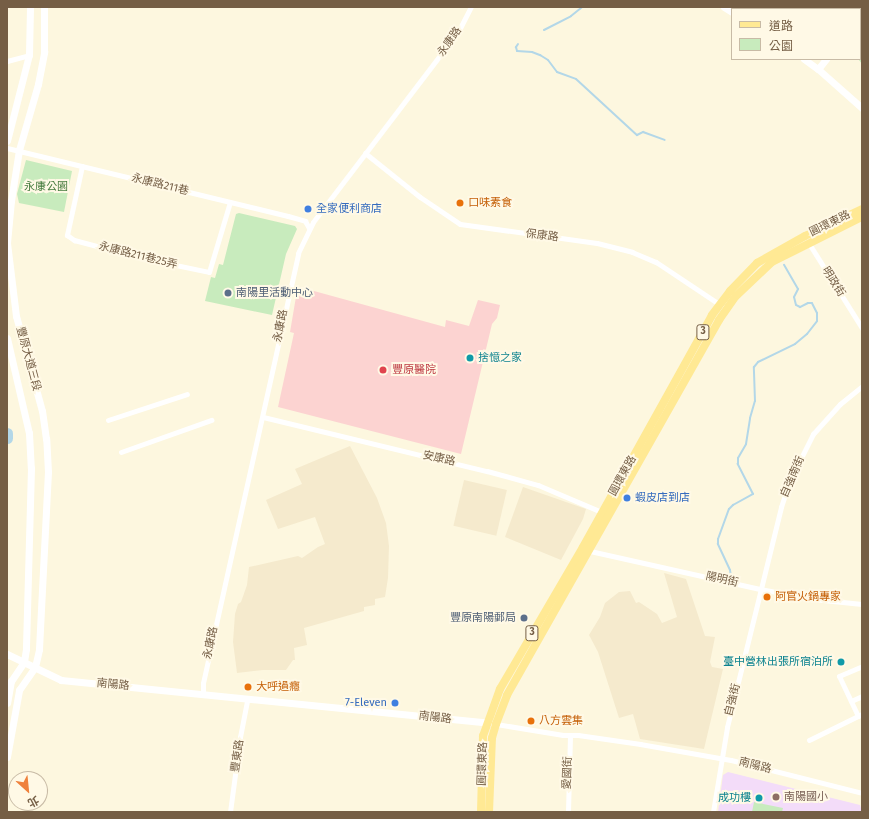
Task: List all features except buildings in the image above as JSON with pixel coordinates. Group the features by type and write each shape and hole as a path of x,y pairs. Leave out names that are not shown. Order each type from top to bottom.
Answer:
{"main road":[{"name":"圓環東路","path":"481,812 484,736 491,723 500,688 586,549 723,306 745,274 757,263 807,239 862,208"},
{"name":"圓環東路","path":"807,239 862,217"},
{"name":"圓環東路","path":"489,812 491,723"}],"street":[{"path":"7,141 29,55 30,7"},
{"name":"豐原大道三段","path":"35,667 39,649 48,472 46,439 42,411 16,316 7,243 11,201 19,150 38,84 44,46 44,7"},
{"name":"永康路","path":"203,695 203,683 206,668 263,417 287,296 298,253 310,228 458,32 471,7"},
{"path":"7,61 29,55"},
{"path":"805,60 818,69 862,108"},
{"path":"818,69 825,60"},
{"name":"永康路211巷","path":"7,148 305,221 310,228"},
{"name":"保康路","path":"365,154 420,197 460,224 597,243 632,252 656,262 723,306"},
{"name":"永康路211巷25弄","path":"82,166 67,234 74,240 142,258 209,272 230,202"},
{"name":"明政街","path":"807,239 862,328"},
{"name":"豐原大道三段","path":"7,338 29,433 31,468 24,662"},
{"name":"自強南街","path":"760,589 780,507 789,482 803,453 813,434 840,404 862,386"},
{"path":"108,420 187,394"},
{"name":"安康路","path":"263,417 487,471 538,485 606,514"},
{"path":"120,452 211,420"},
{"name":"陽明街","path":"586,549 760,589 813,599 862,604"},
{"name":"自強街","path":"713,812 720,759 760,589"},
{"name":"南陽路","path":"8,654 61,680 247,700 491,723 563,735 640,744 720,759 862,793"},
{"path":"7,703 9,682 24,662"},
{"path":"809,740 860,715 851,701 839,676 862,666"},
{"path":"7,758 19,690 35,667"},
{"path":"851,701 862,696"},
{"name":"豐東路","path":"230,812 240,737 247,700"},
{"name":"愛國街","path":"568,812 570,735"}],"shaded area":[{"name":"豐原醫院","path":"303,288 445,327 446,320 469,326 478,300 500,305 497,318 492,324 461,454 278,407 294,333 290,332 297,291"},
{"path":"350,446 377,498 386,523 389,546 388,578 385,597 375,599 375,605 364,607 364,611 304,628 307,645 294,648 295,660 293,660 286,670 263,670 237,673 233,642 235,614 247,585 249,567 298,556 302,558 325,544 315,517 278,529 266,500 302,484 295,469"},
{"path":"464,480 507,490 496,536 453,526"},
{"path":"523,487 586,509 583,519 561,560 505,537"},
{"path":"664,573 686,579 705,636 715,637 710,662 712,667 723,669 704,749 640,739 633,714 619,718 598,652 589,635 600,617 605,603 619,592 630,591 636,603 639,602 657,614 662,623 677,617"},
{"name":"南陽國小","path":"728,772 860,805 862,812 718,812 723,775"}],"green space":[{"path":"738,7 771,7 771,8"},
{"path":"861,30 862,30 862,64 859,60 861,60"},
{"name":"永康公園","path":"26,160 72,171 64,212 19,203 17,194"},
{"path":"239,213 295,226 297,229 286,254 272,315 205,301 211,277 215,278 219,264 223,265 236,214"},
{"path":"754,802 783,808 782,812 752,812"}],"waterway":[{"path":"544,30 571,16 582,7"},
{"path":"518,44 516,47 517,51 532,52 540,55 548,60 557,72 576,79 637,135 643,132 665,140"},
{"path":"731,577 730,570 718,544 718,539 729,509 733,505 753,494 738,464 738,458 746,444 750,418 755,401 754,367 758,362 795,344 807,334 817,321 817,313 812,303 808,303 800,307 796,305 794,297 798,289 784,265"},
{"path":"7,433 7,438"}],"place":[{"name":"口味素食","path":"460,203"},
{"name":"全家便利商店","path":"308,209"},
{"name":"南陽里活動中心","path":"228,293"},
{"name":"捨憶之家","path":"470,358"},
{"name":"豐原醫院","path":"383,370"},
{"name":"蝦皮店到店","path":"627,498"},
{"name":"阿官火鍋專家","path":"767,597"},
{"name":"豐原南陽郵局","path":"524,618"},
{"name":"臺中營林出張所宿泊所","path":"841,662"},
{"name":"大呼過癮","path":"248,687"},
{"name":"7-Eleven","path":"395,703"},
{"name":"八方雲集","path":"531,721"},
{"name":"南陽國小","path":"776,797"},
{"name":"成功樓","path":"759,798"}]}
